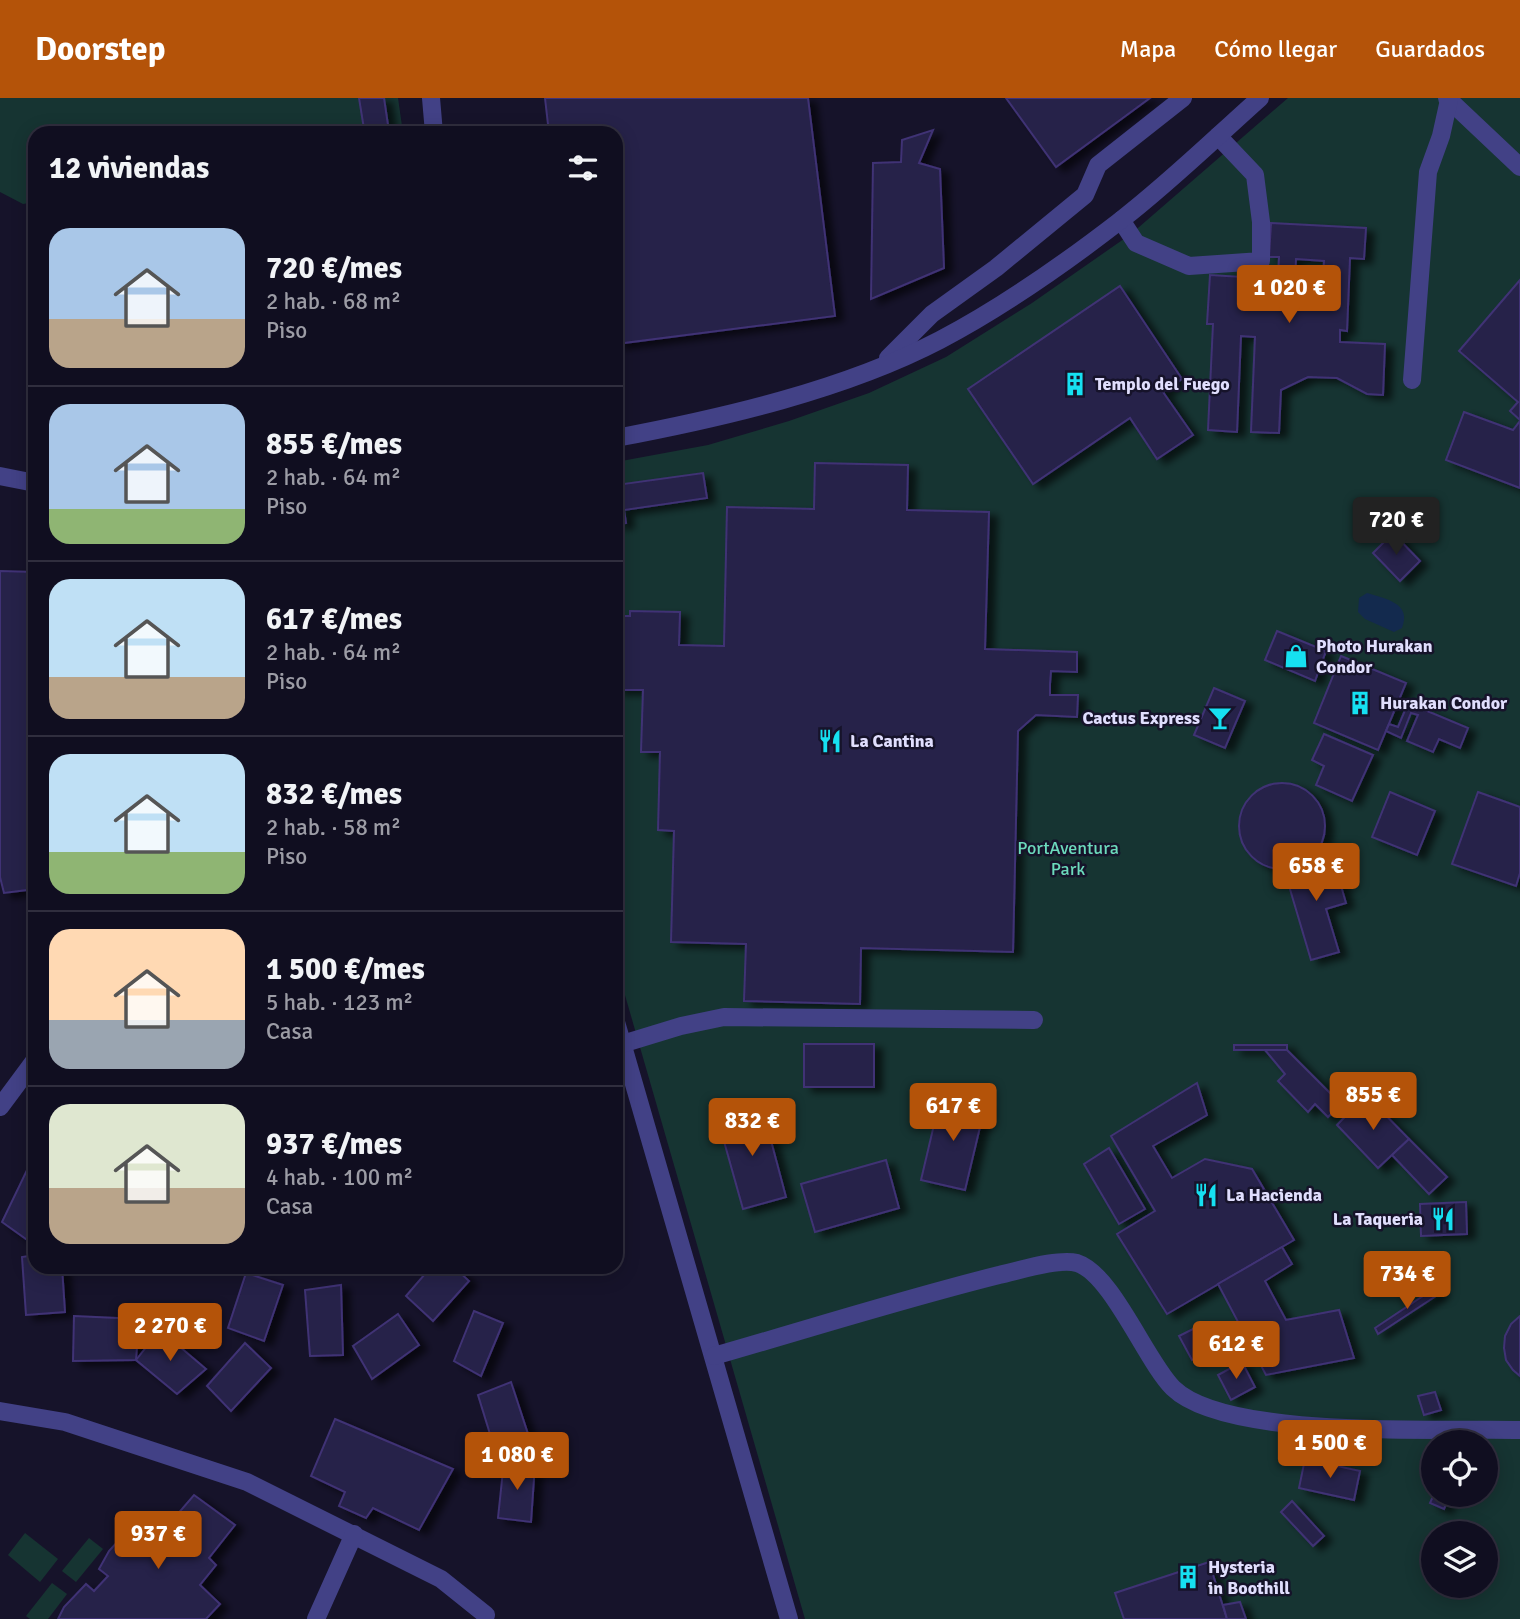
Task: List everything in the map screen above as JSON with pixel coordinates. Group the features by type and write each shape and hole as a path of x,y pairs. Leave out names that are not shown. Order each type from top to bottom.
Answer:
{"lane":[{"path":"431,98 433,126"},
{"path":"881,365 932,314 996,268 1085,195 1098,164 1183,98"},
{"path":"623,437 782,400 850,379 939,341 1019,292 1121,220 1260,98"},
{"path":"1448,99 1520,167"},
{"path":"1412,380 1428,172 1441,136 1448,99"},
{"path":"1121,220 1136,243 1189,266 1261,261 1261,222 1255,174 1218,136"},
{"path":"0,476 28,482"},
{"path":"623,1044 681,1026 724,1017 1034,1020"},
{"path":"623,1047 789,1619"},
{"path":"0,1107 28,1069"},
{"path":"714,1356 947,1288 1044,1264 1077,1263 1099,1278 1173,1388 1195,1402 1227,1415 1324,1427 1520,1430"},
{"path":"0,1411 65,1422 247,1482 441,1579 486,1615"},
{"path":"316,1619 354,1534"}],"green space":[{"path":"0,98 398,98 402,126 28,126 28,203 23,204 0,192"},
{"name":"PortAventura Park","path":"1288,98 1520,98 1520,1619 805,1619 623,988 623,461 708,445 789,421 869,393 946,357 1032,303 1131,234"},
{"path":"25,1533 58,1559 40,1582 8,1555"},
{"path":"89,1538 103,1549 76,1582 62,1571"},
{"path":"52,1583 67,1594 48,1619 30,1619 26,1616"}],"water":[{"path":"1367,593 1389,600 1400,608 1404,620 1402,628 1394,632 1365,619 1358,612 1359,598"}],"building":[{"path":"359,98 384,98 388,125 364,126"},
{"path":"545,98 808,98 835,316 623,343 623,126 548,126"},
{"path":"1006,98 1150,98 1056,167"},
{"path":"933,130 919,163 940,169 944,268 871,299 873,163 901,162 902,140"},
{"path":"1271,223 1366,228 1364,259 1350,258 1347,331 1340,330 1340,342 1385,344 1383,395 1367,394 1337,378 1308,377 1281,390 1279,433 1251,432 1255,337 1241,336 1237,432 1208,430 1213,324 1207,324 1210,275 1278,279 1279,257 1269,257","holes":["1296,259 1324,261 1323,279 1295,278"]},
{"path":"1520,280 1520,420 1510,411 1518,402 1459,351"},
{"name":"Templo del Fuego","path":"1120,286 1182,379 1163,392 1193,435 1157,459 1130,418 1033,484 968,389"},
{"path":"1464,412 1513,430 1520,421 1520,488 1446,460"},
{"name":"La Cantina","path":"815,463 908,465 907,510 989,512 985,649 1077,652 1077,672 1051,671 1050,695 1078,695 1077,717 1036,715 1018,731 1013,952 861,948 860,1004 744,1001 746,944 671,942 674,831 658,830 660,752 641,752 643,690 623,690 623,616 630,616 630,611 680,612 679,645 724,646 727,507 814,509"},
{"path":"703,473 707,498 624,510 626,523 623,524 623,484"},
{"path":"1393,533 1420,561 1400,581 1373,553"},
{"path":"0,571 28,572 28,890 4,893 0,877"},
{"name":"Photo Hurakan Condor","path":"1277,631 1326,651 1315,681 1265,660"},
{"name":"Hurakan Condor","path":"1341,656 1406,683 1378,750 1314,723"},
{"name":"Cactus Express","path":"1214,688 1245,701 1225,748 1194,735"},
{"path":"1408,703 1468,728 1460,748 1439,739 1433,752 1407,741 1418,715 1411,713 1401,738 1386,731 1389,724 1398,727"},
{"path":"1324,734 1373,755 1352,801 1316,785 1324,766 1312,760"},
{"path":"1282,783 1306,790 1318,802 1325,826 1318,850 1306,862 1282,869 1258,862 1246,850 1239,826 1246,802 1258,790"},
{"path":"1390,792 1435,811 1417,855 1372,837"},
{"path":"1478,792 1520,807 1520,873 1516,886 1452,864"},
{"path":"1332,855 1346,903 1326,909 1339,952 1311,960 1284,869"},
{"path":"804,1044 874,1044 874,1087 804,1087"},
{"path":"1234,1045 1287,1045 1287,1050 1234,1050"},
{"path":"1265,1050 1287,1050 1341,1104 1328,1117 1315,1104 1308,1112 1278,1081 1285,1074"},
{"name":"La Hacienda","path":"1197,1083 1207,1115 1153,1146 1172,1178 1205,1159 1252,1169 1294,1240 1167,1314 1117,1234 1155,1211 1111,1136"},
{"path":"941,1095 985,1106 965,1190 921,1180"},
{"path":"1366,1095 1409,1139 1378,1168 1337,1125"},
{"path":"762,1107 786,1197 743,1209 718,1120"},
{"path":"1409,1139 1447,1177 1429,1194 1392,1155"},
{"path":"1109,1148 1145,1209 1119,1224 1084,1164"},
{"path":"886,1160 899,1208 815,1232 801,1184"},
{"path":"27,1170 28,1240 2,1222"},
{"name":"La Taqueria","path":"1466,1202 1467,1234 1421,1236 1420,1204"},
{"path":"1282,1247 1292,1264 1265,1281 1286,1320 1339,1310 1354,1358 1266,1375 1218,1284"},
{"path":"28,1256 28,1274 62,1274 65,1312 26,1315 22,1257"},
{"path":"246,1274 283,1285 264,1341 228,1328"},
{"path":"425,1274 462,1274 469,1281 433,1321 406,1296"},
{"path":"341,1285 343,1355 310,1356 305,1290"},
{"path":"1435,1288 1439,1294 1378,1334 1375,1328"},
{"path":"474,1311 503,1323 481,1376 454,1361"},
{"path":"398,1314 419,1345 372,1379 353,1346"},
{"path":"74,1316 139,1319 136,1360 73,1361"},
{"path":"1520,1316 1520,1376 1506,1360 1504,1348 1505,1336 1511,1324"},
{"path":"1203,1324 1215,1347 1192,1360 1179,1336"},
{"path":"160,1330 206,1369 177,1394 136,1360"},
{"path":"245,1343 271,1368 231,1411 207,1386"},
{"path":"1242,1362 1255,1387 1231,1400 1218,1375"},
{"path":"511,1382 528,1434 494,1447 478,1395"},
{"path":"1435,1392 1441,1410 1424,1415 1418,1396"},
{"path":"335,1419 453,1469 419,1530 373,1508 366,1518 339,1506 345,1492 311,1476"},
{"path":"1305,1459 1360,1471 1354,1500 1299,1488"},
{"path":"504,1461 535,1464 531,1522 498,1518"},
{"path":"194,1495 235,1525 209,1558 216,1565 200,1585 220,1604 206,1619 58,1619 64,1607 86,1584 94,1591 108,1576 99,1569 109,1551 128,1530 142,1540 153,1526 162,1520 170,1523"},
{"path":"1292,1501 1324,1536 1313,1546 1281,1512"},
{"name":"Hysteria in Boothill","path":"1209,1562 1227,1619 1124,1619 1115,1593"},
{"path":"1240,1602 1246,1619 1227,1619 1223,1605"}],"place":[{"name":"Templo del Fuego","path":"1075,384"},
{"name":"Photo Hurakan Condor","path":"1296,656"},
{"name":"Hurakan Condor","path":"1360,703"},
{"name":"Cactus Express","path":"1220,718"},
{"name":"La Cantina","path":"830,741"},
{"name":"La Hacienda","path":"1206,1195"},
{"name":"La Taqueria","path":"1443,1219"},
{"name":"Hysteria in Boothill","path":"1188,1577"}]}
